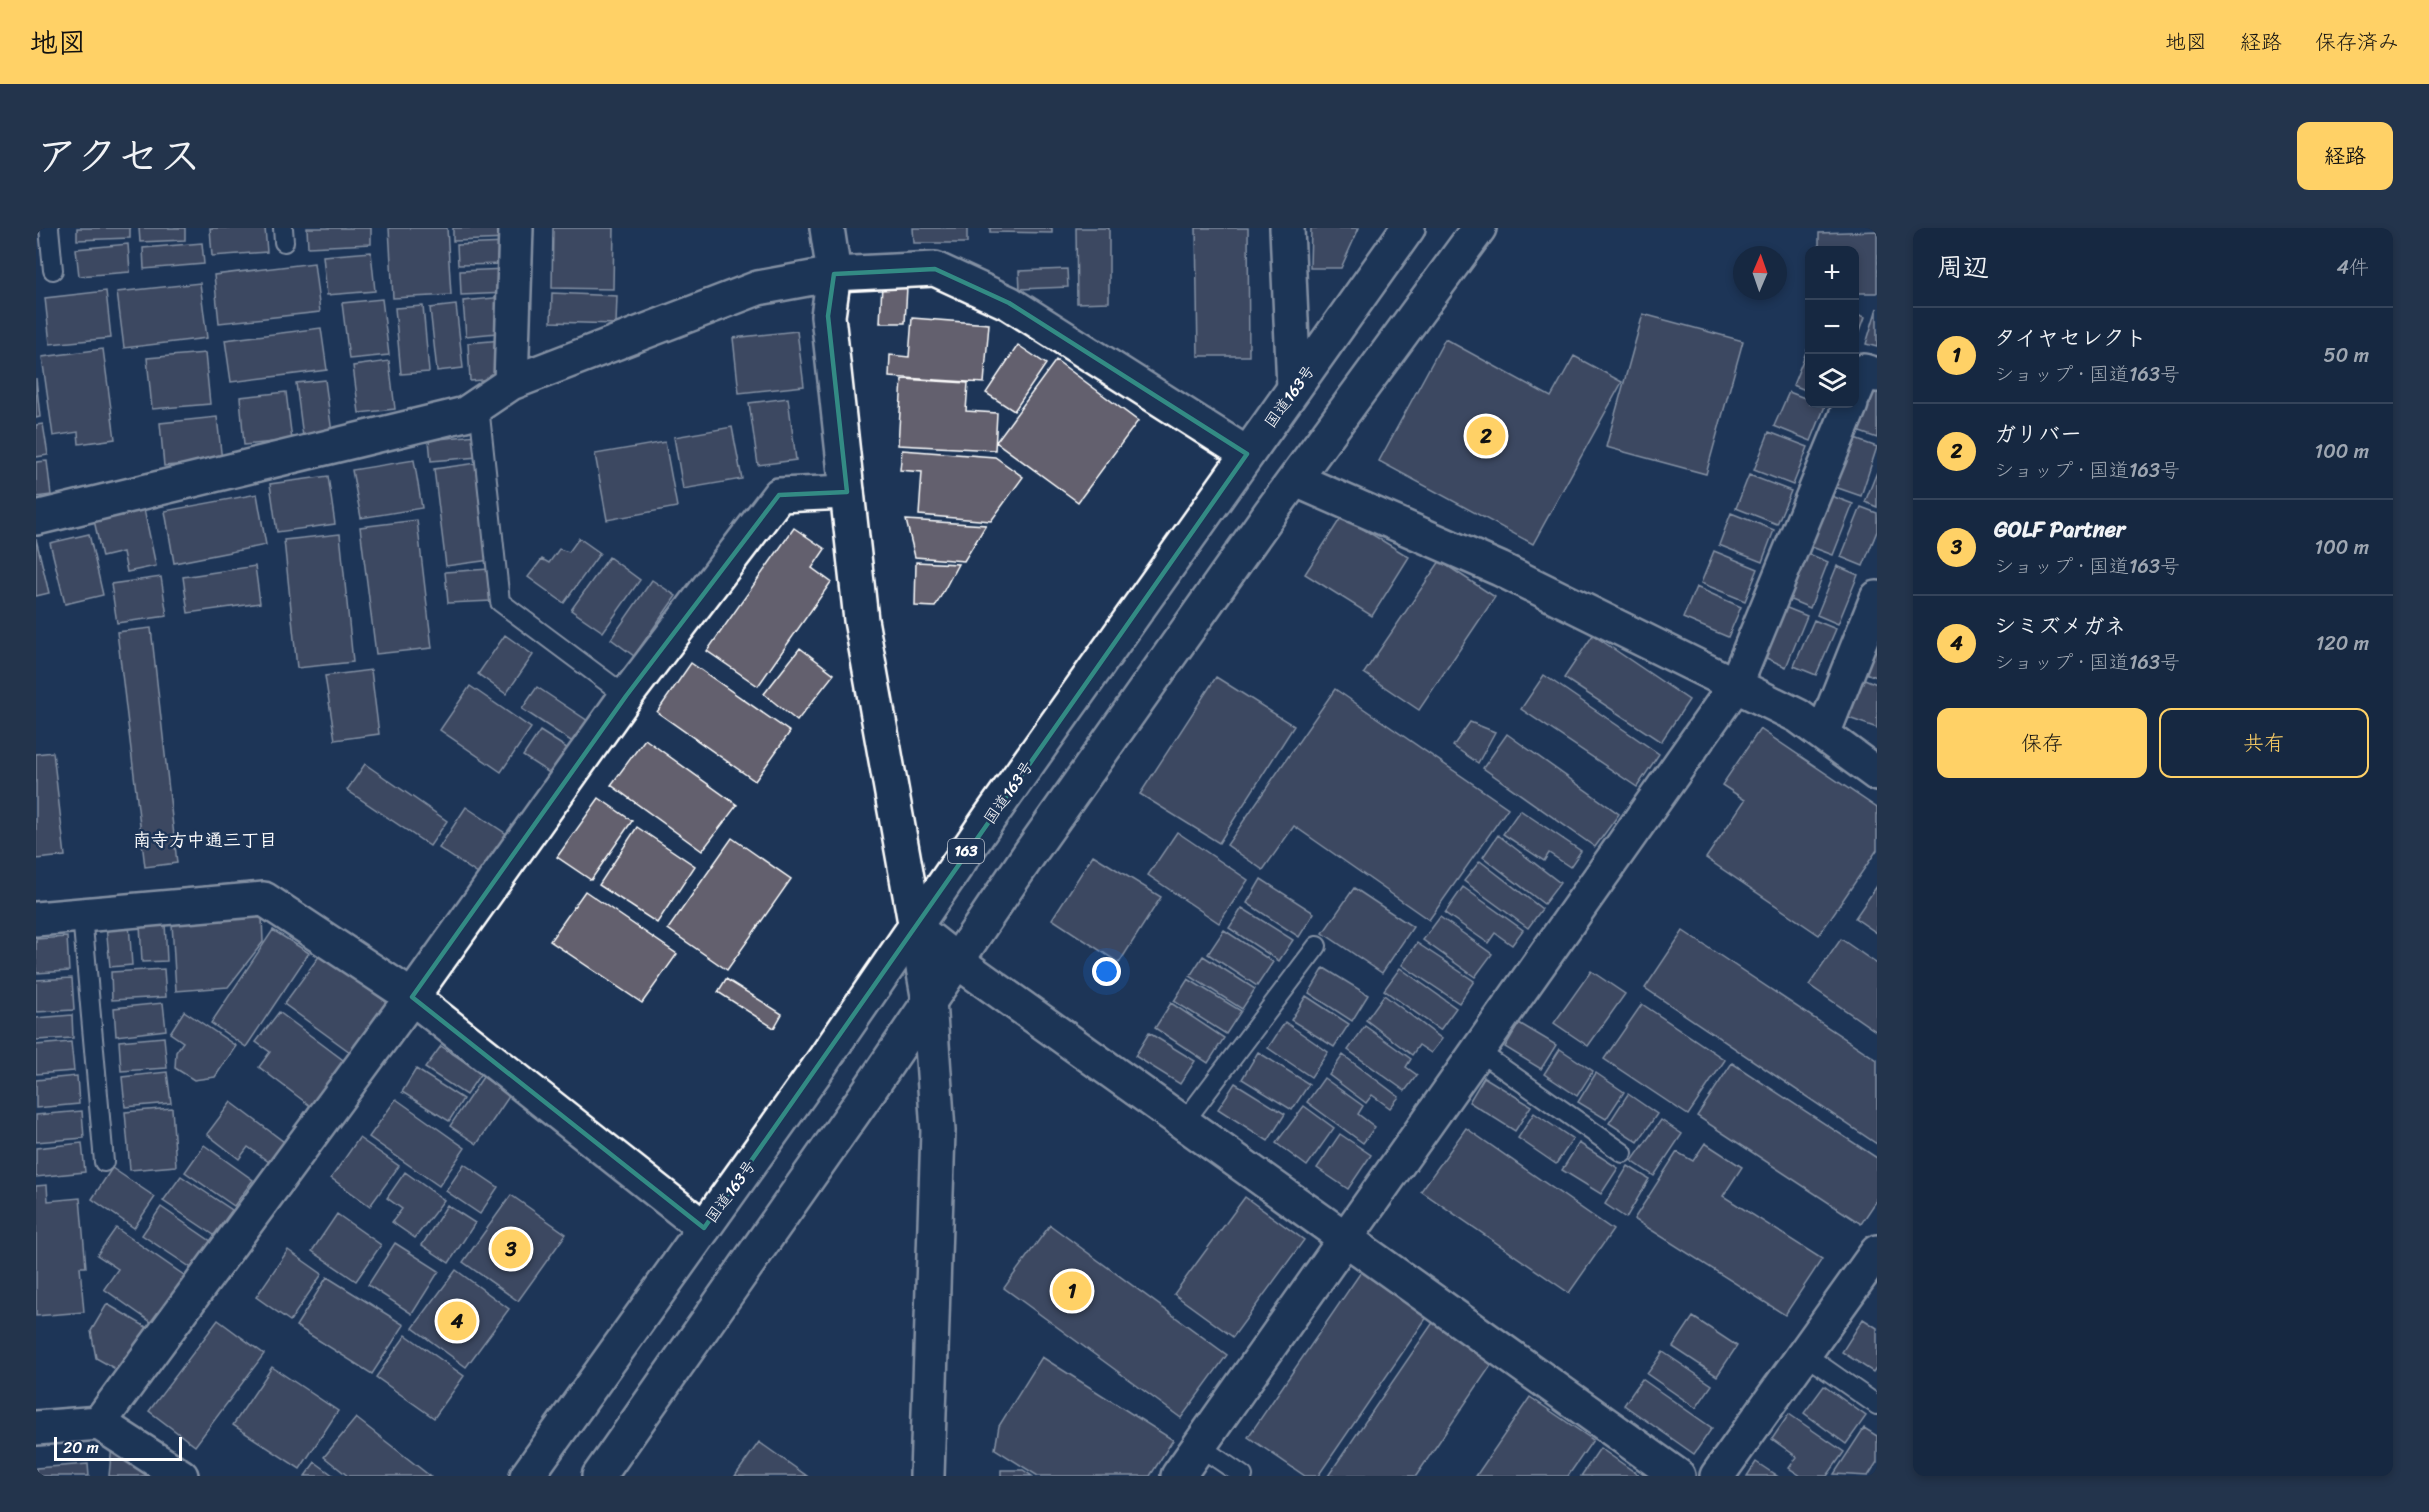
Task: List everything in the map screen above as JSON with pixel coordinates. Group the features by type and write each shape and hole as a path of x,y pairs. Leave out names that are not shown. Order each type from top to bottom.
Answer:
{"main road":[{"path":"511,383 516,228"},
{"path":"827,228 834,274 828,316 861,620 929,1001 939,1131 927,1476"},
{"path":"1287,228 1294,388"},
{"name":"国道163号","path":"527,1476 816,1071 914,927 1408,228"},
{"path":"600,1476 1064,804 1270,513 1479,228"},
{"path":"36,518 465,414 511,383 758,288 834,274 935,269 1009,303 1247,454"},
{"path":"1859,383 1864,371 1877,375"},
{"path":"1178,1476 1734,686 1849,408"},
{"path":"1296,480 1500,569 1798,716 1877,774"},
{"path":"99,1423 412,997 626,696 779,495 847,492"},
{"path":"1823,734 1877,598"},
{"path":"36,919 264,899 412,997 704,1228"},
{"path":"914,927 957,961 1678,1476"},
{"path":"1717,1476 1877,1252"},
{"path":"36,1428 99,1423 181,1476"}],"lane":[{"path":"50,228 53,270"},
{"path":"479,406 500,602 626,696"},
{"path":"82,915 104,1162"},
{"path":"1184,1122 1317,946"},
{"path":"1478,1052 1623,1153"},
{"path":"1804,1354 1877,1405"},
{"path":"1199,1446 1243,1476"}],"highlighted area":[{"path":"935,269 1009,303 1247,454 704,1228 412,997 626,696 779,495 847,492 828,316 834,274"}],"building":[{"path":"77,228 130,228 130,238 77,240"},
{"path":"139,228 185,228 185,240 140,242"},
{"path":"210,228 265,228 267,252 212,256"},
{"path":"307,228 371,228 371,244 308,247"},
{"path":"389,228 447,228 451,295 393,298"},
{"path":"453,228 508,228 509,239 453,241"},
{"path":"553,228 614,228 613,289 552,288"},
{"path":"913,228 967,228 967,243 914,243"},
{"path":"990,228 1052,228 1052,233 990,232"},
{"path":"1076,228 1109,228 1109,302 1077,303"},
{"path":"1196,228 1248,228 1249,356 1198,356"},
{"path":"1311,228 1359,228 1341,268 1310,268"},
{"path":"1877,231 1877,293 1859,293 1859,246 1819,246 1819,233"},
{"path":"202,243 204,264 144,269 143,248"},
{"path":"507,243 507,264 458,265 457,245"},
{"path":"128,244 130,272 79,276 76,249"},
{"path":"371,252 375,291 327,295 323,256"},
{"path":"314,263 320,312 219,323 214,275"},
{"path":"506,269 507,293 461,295 460,271"},
{"path":"1067,269 1068,287 1020,289 1019,271"},
{"path":"200,283 207,338 124,348 117,292"},
{"path":"882,285 907,287 905,323 880,323"},
{"path":"106,291 111,338 50,344 45,298"},
{"path":"552,293 617,296 616,324 551,322"},
{"path":"504,297 507,332 466,336 463,301"},
{"path":"382,299 389,355 349,359 342,303"},
{"path":"456,305 463,368 437,371 430,308"},
{"path":"423,306 429,372 401,374 395,308"},
{"path":"1877,308 1877,347 1866,344"},
{"path":"1643,314 1743,341 1706,474 1606,447"},
{"path":"1859,315 1865,317 1859,333"},
{"path":"912,318 989,324 984,383 889,377 890,355 909,357"},
{"path":"321,328 327,370 231,382 225,340"},
{"path":"797,331 804,386 739,393 733,338"},
{"path":"1445,339 1551,397 1574,356 1622,382 1533,544 1379,461"},
{"path":"502,340 505,378 470,381 468,343"},
{"path":"1018,345 1046,364 1014,411 986,393"},
{"path":"103,349 115,439 79,444 78,432 53,436 42,357"},
{"path":"205,353 210,404 152,409 147,358"},
{"path":"1805,355 1805,390 1793,385"},
{"path":"1056,360 1138,421 1078,502 996,442"},
{"path":"389,361 395,409 359,413 353,366"},
{"path":"36,378 40,417 36,418"},
{"path":"902,379 968,383 966,411 997,413 995,450 898,445"},
{"path":"325,380 332,433 303,437 296,383"},
{"path":"1872,384 1877,386 1877,438 1857,431"},
{"path":"286,392 292,440 244,445 240,397"},
{"path":"1789,392 1805,398 1805,408 1824,408 1811,441 1774,426"},
{"path":"788,398 796,460 758,465 749,403"},
{"path":"217,417 222,461 164,466 160,423"},
{"path":"43,424 48,455 36,457 36,425"},
{"path":"732,427 742,479 683,489 674,437"},
{"path":"1769,432 1808,447 1793,485 1754,470"},
{"path":"476,435 478,457 431,461 429,440"},
{"path":"1852,438 1877,447 1861,496 1835,487"},
{"path":"665,442 677,507 607,520 595,454"},
{"path":"902,450 995,457 1023,477 991,521 919,515 922,472 900,470"},
{"path":"414,460 422,508 361,518 352,470"},
{"path":"47,461 51,495 36,497 36,462"},
{"path":"477,463 490,560 446,566 434,469"},
{"path":"1877,472 1877,507 1865,502"},
{"path":"1749,475 1791,491 1777,524 1736,508"},
{"path":"328,476 335,524 277,532 270,484"},
{"path":"257,494 266,545 174,563 165,511"},
{"path":"1829,495 1853,504 1833,555 1809,546"},
{"path":"1861,507 1877,513 1877,531 1863,566 1841,557"},
{"path":"144,509 156,566 127,572 123,552 102,557 94,520"},
{"path":"1731,513 1774,530 1762,562 1719,545"},
{"path":"1342,516 1409,557 1372,616 1305,574"},
{"path":"417,520 432,648 376,654 360,527"},
{"path":"906,520 986,525 964,561 915,557"},
{"path":"794,528 825,549 812,568 831,582 758,686 707,651"},
{"path":"89,534 103,595 65,604 50,543"},
{"path":"340,534 353,662 297,668 284,540"},
{"path":"579,538 600,553 564,603 528,577 542,559 549,563 559,549 569,552"},
{"path":"36,539 49,593 36,596"},
{"path":"1714,551 1758,569 1745,601 1701,583"},
{"path":"1804,552 1828,562 1810,608 1786,598"},
{"path":"609,557 640,580 603,632 571,610"},
{"path":"1440,561 1495,597 1419,710 1364,673"},
{"path":"916,562 958,564 935,607 915,606"},
{"path":"255,566 260,603 188,613 183,577"},
{"path":"1837,566 1858,575 1838,624 1817,615"},
{"path":"489,569 492,601 448,603 445,572"},
{"path":"161,577 167,616 117,623 111,584"},
{"path":"652,580 676,596 634,656 611,639"},
{"path":"1696,587 1741,607 1728,637 1683,618"},
{"path":"1782,606 1807,616 1786,667 1762,656"},
{"path":"1814,620 1836,629 1816,675 1794,666"},
{"path":"151,628 177,863 145,867 117,632"},
{"path":"505,635 533,655 506,694 478,674"},
{"path":"1593,635 1689,700 1661,742 1564,678"},
{"path":"1877,639 1877,677 1862,672"},
{"path":"800,648 834,674 797,721 764,694"},
{"path":"691,663 790,732 755,781 657,712"},
{"path":"371,670 379,734 335,740 325,676"},
{"path":"1544,675 1659,754 1637,787 1521,709"},
{"path":"1857,676 1877,684 1877,728 1843,716"},
{"path":"1216,677 1294,726 1219,843 1140,794"},
{"path":"470,686 531,728 501,772 440,730"},
{"path":"537,687 591,723 577,745 522,709"},
{"path":"1335,689 1508,808 1429,920 1294,826 1263,870 1227,845"},
{"path":"1470,722 1495,732 1478,763 1453,746"},
{"path":"1760,729 1877,808 1877,850 1819,935 1706,858 1745,800 1722,785"},
{"path":"540,731 570,750 554,776 523,756"},
{"path":"1507,734 1619,814 1595,847 1483,768"},
{"path":"645,739 737,805 702,851 611,785"},
{"path":"53,752 65,856 36,859 36,754"},
{"path":"365,764 447,821 430,846 347,790"},
{"path":"599,798 632,821 591,880 557,857"},
{"path":"466,807 508,835 481,876 439,848"},
{"path":"1520,810 1581,851 1570,867 1549,853 1544,861 1503,834"},
{"path":"637,827 695,866 657,923 599,885"},
{"path":"1177,832 1248,880 1219,923 1148,875"},
{"path":"1498,835 1560,883 1544,904 1483,857"},
{"path":"732,838 791,879 727,970 668,929"},
{"path":"1093,855 1161,897 1119,963 1052,919"},
{"path":"1480,861 1542,909 1528,928 1464,881"},
{"path":"1261,879 1314,913 1299,937 1247,903"},
{"path":"1877,886 1877,933 1855,918"},
{"path":"1463,887 1523,930 1512,945 1495,933 1488,943 1445,913"},
{"path":"1354,888 1413,927 1382,973 1323,933"},
{"path":"585,891 677,954 642,1003 550,941"},
{"path":"1242,908 1293,940 1279,961 1229,928"},
{"path":"262,917 263,942 228,987 176,991 172,923"},
{"path":"1440,917 1492,954 1475,977 1423,940"},
{"path":"165,923 167,961 142,962 140,924"},
{"path":"129,924 132,965 110,967 106,926"},
{"path":"273,930 309,953 246,1047 211,1023"},
{"path":"1224,930 1273,962 1257,986 1208,954"},
{"path":"1683,931 1877,1060 1877,1144 1645,988"},
{"path":"67,937 69,971 36,973 36,939"},
{"path":"1841,939 1877,964 1877,1032 1809,985"},
{"path":"1417,943 1474,981 1459,1003 1402,965"},
{"path":"320,955 386,1002 350,1052 284,1004"},
{"path":"1203,956 1255,989 1242,1009 1190,976"},
{"path":"1324,968 1368,995 1352,1021 1309,993"},
{"path":"1400,968 1456,1008 1440,1030 1384,990"},
{"path":"164,969 166,997 112,1000 111,972"},
{"path":"1591,971 1625,994 1588,1046 1554,1023"},
{"path":"72,978 74,1010 36,1012 36,980"},
{"path":"726,979 782,1014 774,1028 718,992"},
{"path":"1188,979 1241,1011 1226,1034 1174,1001"},
{"path":"1384,995 1442,1039 1431,1053 1419,1045 1412,1055 1366,1020"},
{"path":"1306,996 1349,1024 1334,1047 1291,1020"},
{"path":"163,1003 166,1030 116,1036 114,1008"},
{"path":"1171,1003 1224,1038 1208,1063 1155,1028"},
{"path":"1642,1004 1725,1060 1688,1115 1604,1059"},
{"path":"184,1011 236,1046 215,1077 194,1080 175,1068 176,1052 183,1042 170,1033"},
{"path":"279,1012 347,1063 313,1108 259,1067 270,1052 256,1042"},
{"path":"72,1015 73,1038 36,1040 36,1018"},
{"path":"1285,1022 1328,1052 1311,1077 1268,1048"},
{"path":"1519,1023 1556,1045 1541,1069 1505,1047"},
{"path":"1365,1026 1411,1059 1406,1067 1417,1075 1405,1091 1348,1050"},
{"path":"1149,1033 1195,1061 1180,1084 1135,1056"},
{"path":"164,1037 167,1068 121,1071 119,1041"},
{"path":"71,1042 74,1071 36,1074 36,1045"},
{"path":"441,1046 481,1073 466,1095 425,1068"},
{"path":"1560,1049 1593,1071 1577,1096 1544,1074"},
{"path":"1258,1052 1309,1084 1292,1110 1242,1079"},
{"path":"1343,1055 1399,1097 1390,1108 1372,1095 1366,1103 1329,1075"},
{"path":"1732,1063 1877,1158 1877,1200 1861,1224 1697,1116"},
{"path":"416,1069 463,1099 449,1121 402,1092"},
{"path":"167,1072 171,1103 125,1107 122,1077"},
{"path":"1596,1073 1624,1092 1606,1119 1578,1102"},
{"path":"77,1076 79,1104 36,1108 36,1080"},
{"path":"483,1077 510,1095 477,1144 450,1126"},
{"path":"1484,1077 1531,1106 1515,1131 1469,1102"},
{"path":"1324,1078 1363,1106 1358,1114 1375,1127 1363,1143 1307,1102"},
{"path":"1235,1083 1285,1114 1268,1141 1218,1109"},
{"path":"1628,1094 1657,1114 1638,1142 1609,1123"},
{"path":"396,1099 465,1148 439,1186 369,1137"},
{"path":"231,1102 284,1142 269,1162 248,1147 239,1159 207,1134"},
{"path":"1304,1106 1334,1128 1307,1166 1276,1143"},
{"path":"172,1108 176,1166 130,1170 125,1112"},
{"path":"82,1111 84,1138 36,1142 36,1115"},
{"path":"1534,1113 1573,1139 1556,1164 1518,1138"},
{"path":"1661,1120 1682,1134 1654,1176 1632,1161"},
{"path":"1466,1128 1613,1230 1569,1293 1421,1191"},
{"path":"1340,1134 1371,1155 1348,1189 1317,1168"},
{"path":"359,1138 399,1166 370,1206 331,1178"},
{"path":"82,1143 85,1172 36,1177 36,1148"},
{"path":"1579,1143 1618,1168 1601,1194 1562,1170"},
{"path":"1705,1143 1742,1167 1723,1196 1822,1259 1785,1315 1634,1219 1677,1152 1693,1161"},
{"path":"204,1145 253,1180 234,1206 185,1172"},
{"path":"464,1164 498,1187 480,1214 446,1191"},
{"path":"1628,1166 1649,1179 1626,1218 1605,1204"},
{"path":"112,1168 155,1197 134,1228 92,1199"},
{"path":"405,1172 444,1200 415,1238 392,1222 402,1209 387,1198"},
{"path":"181,1176 232,1210 214,1235 163,1201"},
{"path":"47,1185 48,1201 80,1198 86,1267 80,1267 84,1312 36,1316 36,1186"},
{"path":"511,1195 566,1234 518,1301 463,1262"},
{"path":"1245,1197 1304,1240 1233,1337 1174,1294"},
{"path":"447,1205 475,1223 449,1263 422,1245"},
{"path":"161,1207 212,1242 193,1269 142,1235"},
{"path":"337,1214 381,1245 356,1281 312,1251"},
{"path":"1050,1225 1227,1355 1181,1418 1004,1288"},
{"path":"116,1228 191,1280 158,1327 104,1289 118,1269 97,1255"},
{"path":"395,1243 439,1271 412,1314 368,1285"},
{"path":"288,1250 322,1274 290,1321 256,1297"},
{"path":"456,1270 509,1309 466,1367 413,1328"},
{"path":"1361,1272 1427,1317 1318,1476 1305,1476 1248,1437"},
{"path":"327,1277 404,1325 372,1374 296,1326"},
{"path":"107,1304 153,1331 128,1376 96,1358 91,1331"},
{"path":"1693,1317 1737,1346 1717,1376 1673,1347"},
{"path":"1863,1319 1877,1328 1877,1366 1873,1372 1842,1352"},
{"path":"218,1320 264,1354 195,1446 149,1411"},
{"path":"1434,1321 1494,1361 1416,1476 1328,1476"},
{"path":"406,1335 464,1376 434,1418 376,1377"},
{"path":"1663,1352 1712,1385 1696,1408 1647,1374"},
{"path":"1042,1357 1173,1440 1150,1476 1038,1476 995,1449 999,1426"},
{"path":"272,1367 338,1411 300,1469 233,1425"},
{"path":"1642,1379 1712,1428 1694,1454 1624,1405"},
{"path":"1824,1386 1866,1416 1846,1444 1804,1413"},
{"path":"1530,1397 1593,1440 1568,1476 1476,1476"},
{"path":"1789,1414 1844,1452 1827,1476 1801,1476 1789,1468 1797,1457 1772,1439"},
{"path":"356,1418 430,1476 348,1476 324,1457"},
{"path":"1864,1428 1877,1436 1877,1462 1868,1476 1834,1474"},
{"path":"759,1442 807,1476 735,1476"},
{"path":"112,1445 164,1476 109,1476"},
{"path":"1600,1448 1640,1476 1581,1476"},
{"path":"315,1462 334,1476 305,1476"},
{"path":"1756,1462 1777,1476 1747,1476"},
{"path":"88,1464 89,1476 36,1476 36,1468"},
{"path":"1001,1470 1023,1470 1032,1476 1001,1476"}],"place":[{"name":"ガリバー","path":"1486,436"},
{"name":"GOLF Partner","path":"511,1249"},
{"name":"タイヤセレクト","path":"1072,1291"},
{"name":"シミズメガネ","path":"457,1321"}],"district":[{"name":"南寺方中通三丁目","path":"205,840"}]}
